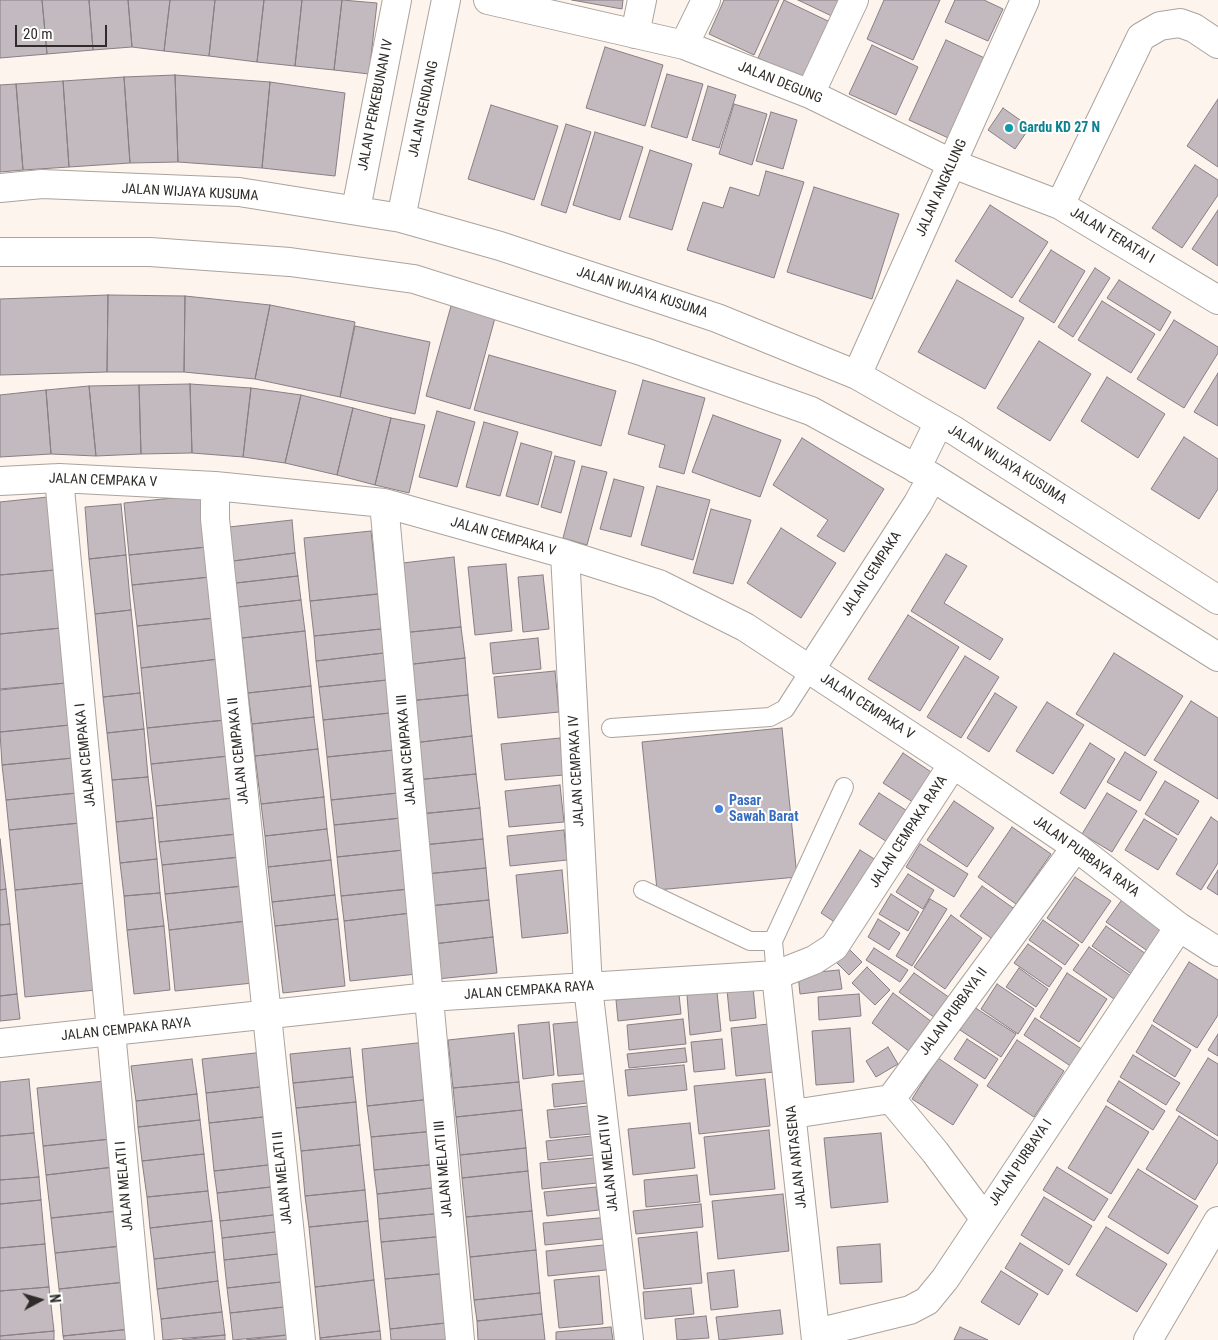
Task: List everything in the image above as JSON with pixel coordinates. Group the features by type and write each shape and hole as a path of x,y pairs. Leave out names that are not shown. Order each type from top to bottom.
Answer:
{"street":[{"name":"JALAN PERKEBUNAN IV","path":"356,210 397,0"},
{"name":"JALAN GENDANG","path":"401,218 446,0"},
{"name":"JALAN DEGUNG","path":"488,0 684,45 810,94 953,164 1060,205"},
{"path":"635,34 642,0"},
{"path":"684,45 706,0"},
{"path":"810,94 854,0"},
{"name":"JALAN ANGKLUNG","path":"857,375 1025,0"},
{"name":"JALAN TERATAI I","path":"1218,44 1194,28 1180,23 1160,26 1141,37 1060,205 1218,300"},
{"name":"JALAN WIJAYA KUSUMA","path":"0,188 42,184 239,192 401,218 500,246 717,318 857,375 939,422 1218,600"},
{"path":"0,252 150,252 290,262 414,279 644,352 810,411 924,473 1218,656"},
{"path":"924,473 939,422"},
{"name":"JALAN CEMPAKA","path":"810,670 918,504 924,473"},
{"name":"JALAN CEMPAKA V","path":"0,481 59,478 215,486 384,503 566,554 659,584 745,627 953,764"},
{"name":"JALAN CEMPAKA I","path":"59,478 112,1031"},
{"name":"JALAN CEMPAKA II","path":"215,486 215,519 266,1015"},
{"name":"JALAN CEMPAKA III","path":"384,503 429,997"},
{"name":"JALAN CEMPAKA IV","path":"566,554 588,987"},
{"name":"JALAN CEMPAKA RAYA","path":"0,1043 429,997 776,975 814,960 834,947 953,764"},
{"name":"JALAN PURBAYA RAYA","path":"953,764 1076,847 1178,927 1218,952"},
{"name":"JALAN PURBAYA II","path":"891,1099 1076,847"},
{"name":"JALAN PURBAYA I","path":"816,1336 910,1310 927,1301 945,1279 1178,927"},
{"name":"JALAN ANTASENA","path":"776,975 793,1114 816,1336"},
{"name":"JALAN MELATI IV","path":"588,987 629,1340"},
{"name":"JALAN MELATI III","path":"429,997 460,1340"},
{"name":"JALAN MELATI II","path":"266,1015 301,1340"},
{"name":"JALAN MELATI I","path":"112,1031 140,1340"},
{"path":"793,1114 891,1099 935,1152 984,1218"},
{"path":"1148,1340 1218,1221"}],"lane":[{"path":"611,728 770,718 785,709 810,670"},
{"path":"776,975 773,941 844,786"},
{"path":"642,890 750,941 773,941"}],"building":[{"path":"0,0 42,0 47,54 0,58"},
{"path":"42,0 89,0 93,50 47,54"},
{"path":"89,0 128,0 132,47 93,50"},
{"path":"128,0 170,0 164,51 132,47"},
{"path":"170,0 215,0 209,56 164,51"},
{"path":"215,0 264,0 257,62 209,56"},
{"path":"264,0 302,0 295,66 257,62"},
{"path":"302,0 342,0 334,70 295,66"},
{"path":"342,0 377,3 369,74 334,70"},
{"path":"572,0 623,0 622,9"},
{"path":"724,0 779,0 754,55 709,34"},
{"path":"784,0 830,22 804,79 758,58"},
{"path":"798,0 846,0 838,19"},
{"path":"884,0 940,0 913,60 867,39"},
{"path":"955,0 984,0 1003,9 988,41 945,22"},
{"path":"946,40 991,61 955,141 909,120"},
{"path":"872,45 918,67 896,115 849,94"},
{"path":"605,47 663,65 645,126 586,108"},
{"path":"667,74 703,84 687,138 651,127"},
{"path":"175,75 178,162 130,163 124,77"},
{"path":"175,75 270,82 262,168 178,162"},
{"path":"124,77 130,163 69,167 63,81"},
{"path":"63,81 69,167 23,170 16,84"},
{"path":"270,82 345,93 335,176 262,168"},
{"path":"16,84 23,170 0,172 0,85"},
{"path":"708,86 736,95 719,148 692,140"},
{"path":"1218,99 1218,167 1187,146"},
{"path":"734,104 767,114 752,165 719,154"},
{"path":"491,105 558,126 534,200 468,179"},
{"name":"Gardu KD 27 N","path":"1003,108 1030,127 1015,149 988,130"},
{"path":"771,112 797,120 783,169 756,161"},
{"path":"566,124 591,132 566,213 541,205"},
{"path":"595,132 643,147 620,220 573,205"},
{"path":"650,150 692,164 672,230 629,217"},
{"path":"1195,165 1218,180 1218,195 1182,248 1152,228"},
{"path":"766,171 804,182 774,278 687,250 703,202 723,208 730,187 759,196"},
{"path":"814,187 899,214 872,299 787,272"},
{"path":"990,205 1048,242 1012,298 955,261"},
{"path":"1218,210 1218,266 1192,249"},
{"path":"1051,250 1085,271 1054,323 1019,301"},
{"path":"1095,268 1110,278 1073,337 1058,327"},
{"path":"957,280 1024,318 985,389 918,352"},
{"path":"1119,280 1171,312 1160,331 1107,298"},
{"path":"108,295 107,372 0,375 0,299"},
{"path":"108,295 185,296 184,372 107,372"},
{"path":"185,296 270,305 255,379 184,372"},
{"path":"1102,301 1155,334 1131,373 1078,340"},
{"path":"270,305 355,322 340,397 255,379"},
{"path":"451,306 495,318 470,409 426,396"},
{"path":"1174,320 1218,347 1218,353 1184,408 1137,379"},
{"path":"355,326 430,342 415,414 340,397"},
{"path":"1039,341 1091,374 1050,441 997,408"},
{"path":"489,355 616,391 601,446 474,410"},
{"path":"1218,373 1218,426 1194,412"},
{"path":"1107,377 1165,414 1138,458 1081,421"},
{"path":"643,380 705,398 684,474 659,467 665,445 628,434"},
{"path":"190,384 192,453 141,454 139,385"},
{"path":"190,384 251,388 243,457 192,453"},
{"path":"139,385 141,454 96,456 89,386"},
{"path":"89,386 96,456 51,454 46,390"},
{"path":"251,388 301,395 285,463 243,457"},
{"path":"46,390 51,454 0,457 0,395"},
{"path":"301,395 353,408 337,475 285,463"},
{"path":"353,408 391,418 375,485 337,475"},
{"path":"437,411 475,422 457,487 419,477"},
{"path":"713,415 781,440 760,497 692,472"},
{"path":"391,418 425,425 409,493 375,485"},
{"path":"484,422 518,432 500,496 466,487"},
{"path":"1184,437 1218,459 1218,489 1199,519 1151,489"},
{"path":"802,438 884,489 844,552 817,536 828,520 773,485"},
{"path":"521,443 552,452 538,505 506,496"},
{"path":"555,456 575,461 561,513 541,507"},
{"path":"582,466 607,472 587,545 563,538"},
{"path":"614,479 644,487 631,537 600,529"},
{"path":"657,486 710,500 693,560 641,545"},
{"path":"202,495 207,547 129,555 124,503"},
{"path":"48,497 55,570 0,575 0,502"},
{"path":"121,504 126,555 89,559 85,507"},
{"path":"711,509 751,520 733,584 693,573"},
{"path":"292,520 295,553 233,561 229,527"},
{"path":"781,528 836,563 801,618 747,583"},
{"path":"371,531 378,594 310,601 304,538"},
{"path":"207,547 210,577 132,585 129,555"},
{"path":"295,553 298,576 236,583 233,561"},
{"path":"946,554 967,566 944,603 1003,639 990,660 911,611"},
{"path":"126,555 131,610 95,614 89,559"},
{"path":"454,557 461,627 401,633 394,564"},
{"path":"506,564 512,631 475,635 468,567"},
{"path":"55,570 61,628 0,634 0,575"},
{"path":"543,575 549,629 523,632 518,577"},
{"path":"298,576 301,600 238,607 236,583"},
{"path":"210,577 215,618 137,626 132,585"},
{"path":"378,594 381,629 314,636 310,601"},
{"path":"301,600 305,631 242,638 238,607"},
{"path":"131,610 140,693 103,697 95,614"},
{"path":"908,615 959,647 920,711 868,679"},
{"path":"215,618 219,659 141,668 137,626"},
{"path":"461,627 465,658 405,665 401,633"},
{"path":"61,628 66,683 0,689 0,634"},
{"path":"381,629 384,653 316,661 314,636"},
{"path":"305,631 311,686 248,693 242,638"},
{"path":"538,638 541,669 493,674 490,643"},
{"path":"384,653 387,680 319,687 316,661"},
{"path":"1114,653 1183,696 1145,756 1076,714"},
{"path":"965,656 999,677 961,738 927,717"},
{"path":"465,658 468,695 408,701 405,665"},
{"path":"219,659 225,720 147,728 141,668"},
{"path":"555,671 559,712 498,718 494,677"},
{"path":"387,680 390,713 323,720 319,687"},
{"path":"66,683 70,725 0,732 0,690"},
{"path":"311,686 314,717 252,724 248,693"},
{"path":"140,693 144,729 107,733 103,697"},
{"path":"995,693 1017,707 989,752 967,738"},
{"path":"468,695 472,736 413,743 408,701"},
{"path":"1191,701 1218,718 1218,799 1154,760"},
{"path":"1047,702 1084,725 1053,774 1016,751"},
{"path":"390,713 394,750 327,757 323,720"},
{"path":"314,717 318,749 255,756 252,724"},
{"path":"225,720 229,756 151,764 147,728"},
{"path":"70,725 73,758 2,765 0,732"},
{"name":"Pasar Sawah Barat","path":"782,728 797,877 657,890 642,742"},
{"path":"144,729 148,777 112,780 107,733"},
{"path":"472,736 476,774 416,780 413,743"},
{"path":"560,738 564,775 505,780 501,744"},
{"path":"1090,743 1115,759 1085,809 1060,793"},
{"path":"318,749 324,797 261,804 255,756"},
{"path":"394,750 398,793 331,800 327,757"},
{"path":"1125,752 1157,772 1140,801 1107,782"},
{"path":"903,753 937,776 919,806 883,783"},
{"path":"229,756 234,798 156,806 151,764"},
{"path":"73,758 77,793 6,800 2,765"},
{"path":"476,774 480,808 420,814 416,780"},
{"path":"148,777 153,818 116,822 112,780"},
{"path":"1165,781 1199,801 1178,835 1145,814"},
{"path":"560,785 564,822 509,827 505,791"},
{"path":"77,793 80,823 9,830 6,800"},
{"path":"398,793 401,818 334,825 331,800"},
{"path":"879,793 912,814 892,845 859,824"},
{"path":"1107,793 1137,811 1112,852 1082,834"},
{"path":"324,797 327,829 265,836 261,804"},
{"path":"234,798 237,834 159,842 156,806"},
{"path":"954,801 994,828 967,867 927,840"},
{"path":"480,808 483,839 423,845 420,814"},
{"path":"1211,817 1218,822 1218,863 1201,890 1176,874"},
{"path":"153,818 157,859 120,863 116,822"},
{"path":"401,818 404,850 337,857 334,825"},
{"path":"1144,819 1177,839 1158,870 1125,850"},
{"path":"80,823 85,883 15,890 9,830"},
{"path":"1012,827 1051,854 1016,904 978,877"},
{"path":"327,829 331,860 268,867 265,836"},
{"path":"564,830 567,860 510,866 507,836"},
{"path":"237,834 240,857 162,865 159,842"},
{"path":"0,839 6,889 0,890"},
{"path":"483,839 486,868 426,874 423,845"},
{"path":"920,844 968,874 954,897 906,867"},
{"path":"404,850 409,889 341,896 337,857"},
{"path":"860,850 879,862 839,925 821,913"},
{"path":"240,857 243,886 165,894 162,865"},
{"path":"157,859 160,893 124,896 120,863"},
{"path":"331,860 335,895 272,902 268,867"},
{"path":"486,868 489,900 429,906 426,874"},
{"path":"562,870 568,933 522,938 516,875"},
{"path":"1218,870 1218,895 1207,888"},
{"path":"908,874 934,890 923,909 896,892"},
{"path":"1075,877 1111,901 1082,943 1047,918"},
{"path":"85,883 96,990 25,997 15,890"},
{"path":"243,886 247,921 169,930 165,894"},
{"path":"982,886 1016,910 994,940 960,916"},
{"path":"6,889 10,924 0,925 0,890"},
{"path":"409,889 411,913 344,921 341,896"},
{"path":"160,893 164,926 127,930 124,896"},
{"path":"891,894 919,912 908,931 879,914"},
{"path":"1126,894 1169,924 1149,952 1106,922"},
{"path":"335,895 338,919 275,926 272,902"},
{"path":"930,899 947,909 912,966 896,956"},
{"path":"489,900 493,937 433,944 429,906"},
{"path":"411,913 417,974 350,981 344,921"},
{"path":"951,915 982,938 945,989 914,967"},
{"path":"338,919 345,986 283,993 275,926"},
{"path":"878,919 900,933 889,950 868,937"},
{"path":"1043,920 1079,945 1065,965 1029,940"},
{"path":"247,921 253,983 175,991 169,930"},
{"path":"10,924 17,994 0,996 0,925"},
{"path":"164,926 170,990 134,994 127,930"},
{"path":"1106,926 1146,954 1133,975 1092,946"},
{"path":"493,937 497,973 437,979 433,944"},
{"path":"1028,944 1062,968 1049,987 1014,963"},
{"path":"845,945 862,962 849,975 832,958"},
{"path":"1089,947 1131,976 1114,999 1073,970"},
{"path":"874,948 908,970 900,982 866,960"},
{"path":"1189,962 1218,980 1218,1015 1197,1048 1153,1021"},
{"path":"867,967 890,990 875,1005 852,983"},
{"path":"1019,968 1048,989 1036,1007 1006,987"},
{"path":"839,970 842,989 800,994 798,974"},
{"path":"914,973 953,1000 938,1020 899,992"},
{"path":"1067,973 1107,999 1079,1042 1040,1017"},
{"path":"997,984 1034,1009 1018,1034 981,1009"},
{"path":"753,987 756,1018 730,1021 727,990"},
{"path":"717,992 721,1031 690,1035 687,995"},
{"path":"893,993 932,1022 910,1052 872,1023"},
{"path":"17,994 20,1019 0,1021 0,996"},
{"path":"679,994 681,1014 618,1021 616,1000"},
{"path":"859,994 861,1016 819,1020 818,997"},
{"path":"974,1007 1016,1034 1001,1057 960,1030"},
{"path":"1035,1018 1083,1050 1072,1067 1024,1035"},
{"path":"683,1019 686,1044 629,1050 627,1025"},
{"path":"588,1021 593,1073 558,1076 553,1024"},
{"path":"549,1022 554,1075 523,1079 518,1025"},
{"path":"769,1024 774,1072 736,1076 731,1028"},
{"path":"1152,1025 1191,1050 1175,1077 1136,1052"},
{"path":"850,1028 854,1082 816,1085 812,1031"},
{"path":"514,1033 519,1082 453,1088 448,1040"},
{"path":"1218,1034 1218,1056 1208,1050"},
{"path":"722,1039 725,1069 694,1072 691,1042"},
{"path":"967,1039 998,1059 985,1079 954,1059"},
{"path":"1017,1040 1064,1071 1034,1117 987,1086"},
{"path":"426,1042 432,1099 367,1106 362,1049"},
{"path":"888,1047 898,1064 876,1077 866,1061"},
{"path":"350,1048 353,1077 293,1083 290,1054"},
{"path":"685,1048 687,1062 629,1068 627,1054"},
{"path":"264,1052 269,1086 206,1093 202,1059"},
{"path":"1133,1055 1180,1083 1166,1105 1120,1077"},
{"path":"938,1058 978,1085 953,1125 912,1099"},
{"path":"1208,1058 1218,1064 1218,1136 1176,1110"},
{"path":"192,1059 197,1094 136,1101 131,1066"},
{"path":"684,1065 687,1090 628,1096 625,1070"},
{"path":"353,1077 356,1102 296,1108 293,1083"},
{"path":"29,1079 34,1133 0,1136 0,1082"},
{"path":"765,1079 770,1126 699,1134 694,1086"},
{"path":"593,1080 596,1102 554,1107 552,1084"},
{"path":"105,1081 111,1139 43,1146 37,1088"},
{"path":"1119,1081 1165,1111 1153,1130 1107,1101"},
{"path":"519,1082 522,1110 456,1117 453,1088"},
{"path":"269,1086 272,1116 209,1123 206,1093"},
{"path":"197,1094 200,1120 138,1127 136,1101"},
{"path":"432,1099 435,1131 371,1137 367,1106"},
{"path":"356,1102 360,1145 301,1151 296,1108"},
{"path":"598,1105 601,1133 550,1138 547,1110"},
{"path":"1106,1106 1149,1132 1111,1194 1068,1168"},
{"path":"522,1110 526,1148 460,1155 456,1117"},
{"path":"272,1116 277,1164 214,1171 209,1123"},
{"path":"1179,1116 1218,1141 1218,1162 1195,1200 1146,1169"},
{"path":"200,1120 204,1154 142,1161 138,1127"},
{"path":"690,1123 695,1168 633,1175 628,1129"},
{"path":"769,1130 775,1189 710,1195 704,1137"},
{"path":"435,1131 439,1164 374,1170 371,1137"},
{"path":"34,1133 39,1177 0,1180 0,1136"},
{"path":"881,1133 888,1202 831,1208 824,1138"},
{"path":"592,1136 594,1155 548,1160 546,1141"},
{"path":"111,1139 114,1167 46,1175 43,1146"},
{"path":"360,1145 365,1190 305,1196 301,1151"},
{"path":"526,1148 528,1171 462,1178 460,1155"},
{"path":"204,1154 208,1191 147,1197 142,1161"},
{"path":"594,1158 597,1183 542,1189 540,1163"},
{"path":"277,1164 280,1186 217,1193 214,1171"},
{"path":"439,1164 441,1187 377,1194 374,1170"},
{"path":"114,1167 118,1211 51,1218 46,1175"},
{"path":"1057,1167 1108,1199 1094,1221 1043,1190"},
{"path":"1138,1169 1198,1206 1168,1254 1108,1217"},
{"path":"528,1171 532,1211 466,1217 462,1178"},
{"path":"697,1175 700,1202 646,1207 644,1180"},
{"path":"39,1177 41,1200 0,1204 0,1180"},
{"path":"280,1186 282,1214 220,1221 217,1193"},
{"path":"441,1187 444,1213 379,1219 377,1194"},
{"path":"596,1187 599,1210 547,1216 544,1192"},
{"path":"365,1190 368,1221 309,1227 305,1196"},
{"path":"208,1191 212,1221 150,1228 147,1197"},
{"path":"783,1194 789,1251 718,1259 712,1201"},
{"path":"1044,1197 1092,1226 1069,1265 1021,1235"},
{"path":"41,1200 45,1244 0,1248 0,1204"},
{"path":"701,1204 703,1227 636,1234 633,1211"},
{"path":"118,1211 122,1246 55,1253 51,1218"},
{"path":"532,1211 536,1250 470,1257 466,1217"},
{"path":"444,1213 446,1236 381,1242 379,1219"},
{"path":"282,1214 284,1231 222,1238 220,1221"},
{"path":"610,1217 612,1238 545,1245 543,1223"},
{"path":"212,1221 215,1252 154,1259 150,1228"},
{"path":"368,1221 374,1280 315,1287 309,1227"},
{"path":"1106,1227 1167,1264 1137,1312 1076,1275"},
{"path":"284,1231 287,1253 224,1260 222,1238"},
{"path":"697,1232 702,1283 644,1289 638,1238"},
{"path":"446,1236 450,1273 385,1279 381,1242"},
{"path":"1020,1243 1063,1270 1048,1295 1005,1268"},
{"path":"45,1244 49,1287 0,1291 0,1248"},
{"path":"613,1244 615,1269 548,1276 546,1251"},
{"path":"880,1244 882,1282 840,1284 837,1247"},
{"path":"122,1246 126,1282 59,1289 55,1253"},
{"path":"536,1250 540,1293 474,1300 470,1257"},
{"path":"215,1252 218,1281 157,1289 154,1259"},
{"path":"287,1253 290,1281 227,1288 224,1260"},
{"path":"734,1270 738,1307 711,1310 707,1273"},
{"path":"1001,1271 1038,1294 1019,1325 981,1302"},
{"path":"450,1273 455,1322 390,1329 385,1279"},
{"path":"599,1276 603,1324 559,1328 554,1280"},
{"path":"374,1280 380,1331 320,1338 315,1287"},
{"path":"218,1281 222,1312 161,1319 157,1289"},
{"path":"290,1281 293,1306 230,1313 227,1288"},
{"path":"126,1282 131,1329 63,1336 59,1289"},
{"path":"49,1287 54,1331 0,1336 0,1291"},
{"path":"691,1288 694,1314 645,1319 643,1292"},
{"path":"540,1293 542,1314 477,1321 474,1300"},
{"path":"293,1306 296,1334 233,1340 230,1313"},
{"path":"780,1310 783,1334 719,1340 716,1317"},
{"path":"222,1312 225,1335 163,1340 161,1319"},
{"path":"542,1314 545,1340 478,1340 477,1321"},
{"path":"706,1316 709,1338 677,1340 675,1319"},
{"path":"455,1322 456,1340 391,1340 390,1329"},
{"path":"611,1327 613,1340 556,1340 556,1332"},
{"path":"960,1327 988,1340 954,1340"},
{"path":"131,1329 132,1340 64,1340 63,1336"},
{"path":"54,1331 54,1340 0,1340 0,1336"},
{"path":"380,1331 381,1340 320,1340 320,1338"},
{"path":"296,1334 297,1340 246,1340"},
{"path":"225,1335 225,1340 182,1340"}],"place":[{"name":"Gardu KD 27 N","path":"1009,128"},
{"name":"Pasar Sawah Barat","path":"719,809"}]}
